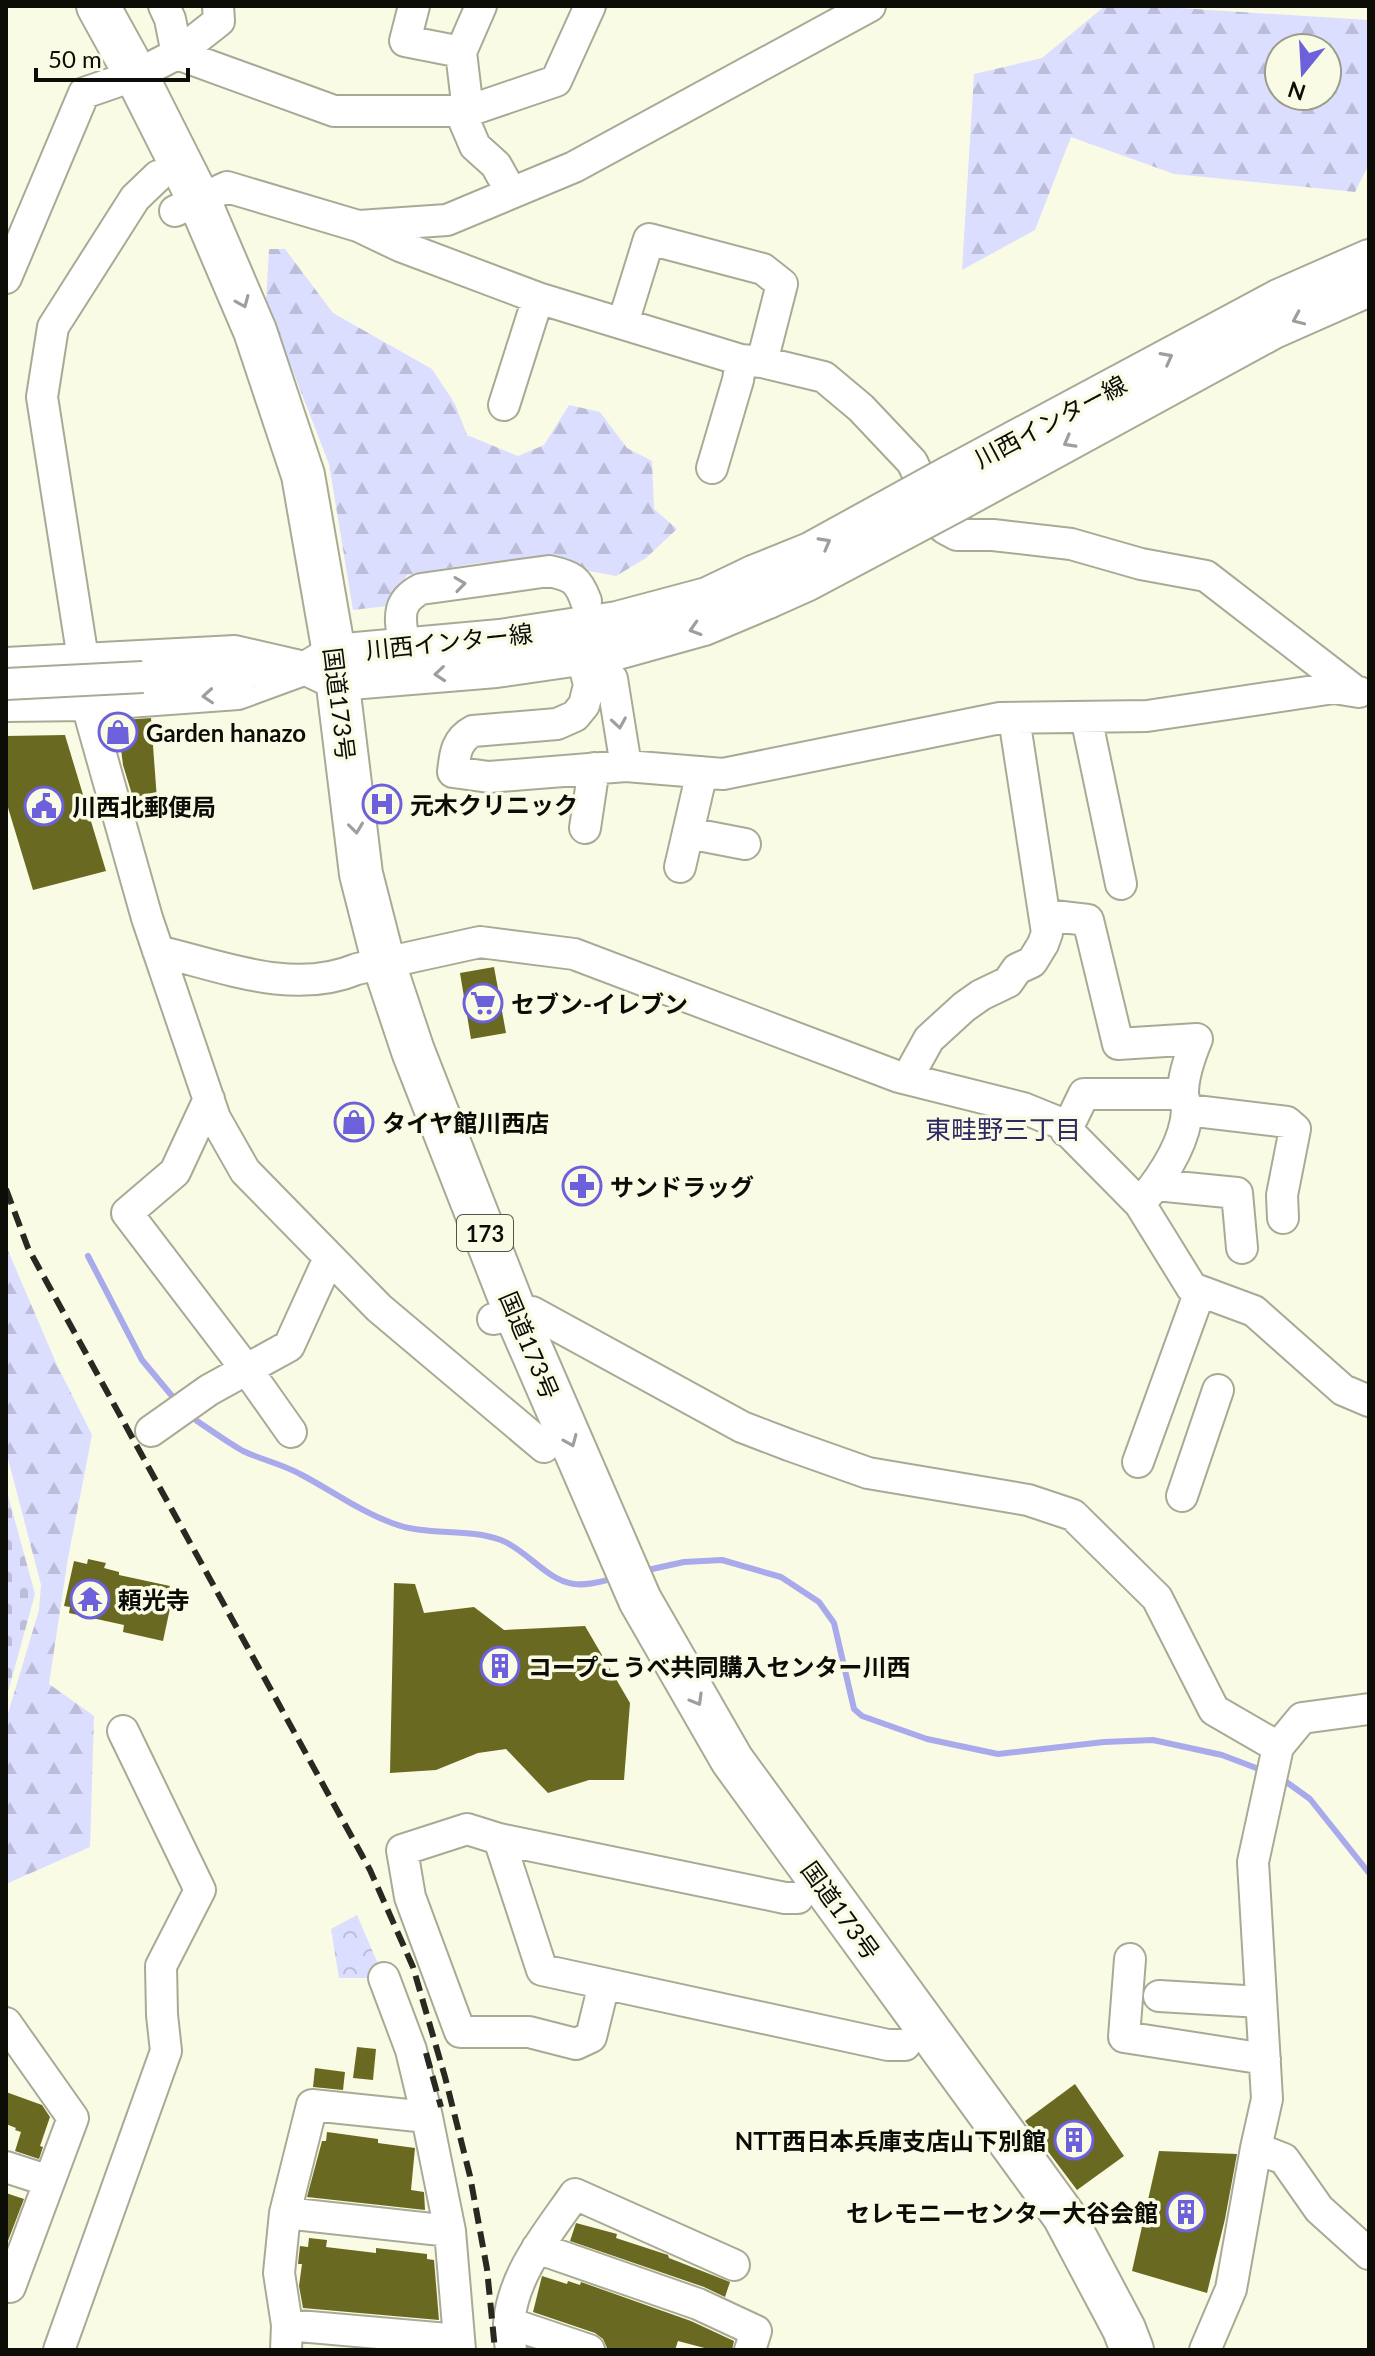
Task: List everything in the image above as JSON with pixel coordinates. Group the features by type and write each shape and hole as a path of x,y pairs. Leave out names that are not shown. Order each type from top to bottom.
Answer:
{"highway":[{"name":"国道173号","path":"73,6 126,78"},
{"name":"国道173号","path":"98,6 177,196 256,405 276,478 303,607 327,668 328,840 370,966 409,1109 640,1600 732,1760 1064,2216 1132,2350"},
{"name":"国道173号","path":"505,1317 544,1447 616,1608 680,1726 798,1898 1037,2226 1102,2350"}],"main road":[{"name":"川西インター線","path":"957,487 1278,298 1369,258"},
{"name":"川西インター線","path":"327,668 496,669 614,652 704,627 810,551 957,487 1274,330 1369,288"},
{"name":"川西インター線","path":"327,668 404,646 500,638 617,620 707,596 760,587"}],"street":[{"path":"164,6 177,54"},
{"path":"6,278 84,93 126,78 177,54 219,21 218,6"},
{"path":"414,6 405,41 461,52"},
{"path":"481,6 461,52 464,111 475,146 496,165 511,192"},
{"path":"177,54 334,111 464,111 556,81 590,6"},
{"path":"358,226 447,220 574,167 870,6"},
{"path":"544,1447 379,1308 245,1171 215,1118 147,918 87,705 83,659 42,397 53,327 135,198 177,196 227,187 358,226 400,246 538,298 752,361 824,377 861,408 912,462 944,528 957,535 993,535 1071,544 1141,564 1206,576 1362,692"},
{"path":"623,323 649,239 763,269 782,284 752,361 738,380 712,468"},
{"path":"504,405 538,298"},
{"path":"404,646 400,613 407,596 421,589 549,571 568,575 580,585 586,601"},
{"path":"6,663 235,651 327,668"},
{"path":"582,657 589,685 584,705 575,716 557,724 473,731 463,737 455,752 453,772 489,777 626,766 723,774 1000,718 1147,716 1334,688 1362,692"},
{"path":"6,684 327,668"},
{"path":"6,706 87,705 238,694 327,668"},
{"path":"612,679 626,766"},
{"path":"1086,717 1121,884"},
{"path":"913,1080 914,1066 929,1039 964,1007 1008,982 1017,969 1032,962 1047,933 1014,718"},
{"path":"585,828 594,768"},
{"path":"680,867 702,772"},
{"path":"688,833 745,844"},
{"path":"1045,915 1088,920 1118,1044 1197,1039 1187,1065 1181,1138 1148,1195"},
{"path":"158,951 277,980 339,977 370,966 480,942 574,954 913,1080 1023,1108 1060,1123 1148,1195 1192,1288 1254,1311 1343,1390 1369,1401"},
{"path":"1066,1131 1084,1094 1185,1102 1287,1122 1295,1129 1282,1195 1283,1218"},
{"path":"209,1099 175,1172 127,1213 291,1432"},
{"path":"1148,1195 1237,1193 1242,1248"},
{"path":"151,1431 209,1390 289,1346 329,1258"},
{"path":"1138,1462 1200,1291"},
{"path":"505,1317 532,1312 742,1427 868,1473 1028,1500 1073,1515 1157,1598 1214,1710 1278,1747"},
{"path":"1165,1387 1216,1397 1182,1496"},
{"path":"1205,2350 1231,2289 1267,2099 1253,1862 1278,1747 1302,1718 1369,1709"},
{"path":"59,2350 166,2051 161,1966 200,1890 123,1731"},
{"path":"604,1984 591,2037 576,2044 529,2032 460,2032 410,1897 402,1850 467,1829 499,1839 770,1895 798,1898"},
{"path":"499,1839 542,1970 888,2045 905,2045"},
{"path":"1130,1959 1124,2037 1265,2059"},
{"path":"384,1978 411,2050 427,2117 450,2231 460,2345 286,2338 279,2273 285,2213 312,2105 427,2117"},
{"path":"1159,1996 1261,2002"},
{"path":"6,2023 73,2118 8,2286"},
{"path":"1256,2148 1284,2159 1319,2209 1369,2254"},
{"path":"6,2167 49,2181"},
{"path":"589,2350 510,2337 518,2286 537,2248 575,2194 734,2265"},
{"path":"285,2213 450,2231"},
{"path":"537,2248 710,2309 756,2331 750,2350"}],"green space":[{"path":"1105,6 1369,20 1369,164 1355,192 1174,174 1071,137 1035,230 962,270 974,74 1042,58"},
{"path":"269,249 285,249 333,313 432,369 455,404 467,435 518,456 544,445 569,405 600,412 627,448 652,461 654,509 677,529 646,558 616,576 529,560 478,563 407,575 387,606 353,610 329,464 266,302"},
{"path":"6,1246 57,1365 92,1435 68,1558 49,1684 94,1716 90,1847 6,1884 6,1720 39,1610 41,1585 6,1451"},
{"path":"6,1488 35,1594 6,1699"},
{"path":"357,1915 384,1978 339,1978 331,1929"}],"building":[{"path":"151,718 157,800 134,801 121,749 118,749 110,721"},
{"path":"65,735 106,871 33,890 6,801 6,736"},
{"name":"セブン-イレブン","path":"494,967 506,1033 471,1039 460,973"},
{"name":"頼光寺","path":"88,1559 106,1563 104,1568 119,1572 119,1575 170,1586 168,1592 173,1593 163,1641 123,1632 124,1625 69,1613 70,1607 64,1606 74,1561 87,1564"},
{"name":"コープこうべ共同購入センター川西","path":"394,1583 415,1584 424,1613 474,1607 504,1630 585,1626 630,1703 624,1780 589,1780 548,1793 506,1749 478,1753 436,1770 390,1773"},
{"path":"357,2047 376,2049 373,2080 353,2078"},
{"path":"315,2068 345,2072 343,2090 313,2087"},
{"name":"NTT西日本兵庫支店山下別館","path":"1075,2084 1124,2156 1077,2190 1025,2121"},
{"path":"6,2092 42,2105 50,2117 39,2159 15,2151 21,2132 6,2124"},
{"path":"327,2132 415,2148 411,2190 424,2192 425,2210 307,2197"},
{"name":"セレモニーセンター大谷会館","path":"1159,2151 1237,2154 1207,2293 1132,2271"},
{"path":"6,2193 24,2199 6,2246"},
{"path":"576,2223 617,2234 616,2238 668,2255 730,2282 725,2297 570,2241"},
{"path":"309,2238 327,2240 326,2247 376,2253 376,2248 427,2254 427,2259 434,2260 439,2320 303,2308 299,2286 302,2264 298,2264 300,2246 308,2247"},
{"path":"542,2276 567,2284 568,2281 580,2285 581,2282 691,2321 734,2341 732,2350 712,2350 678,2341 675,2350 607,2348 603,2339 595,2333 533,2312"}],"waterway":[{"path":"88,1256 142,1360 177,1402"},
{"path":"191,1415 243,1451 312,1480 392,1523 419,1530 474,1534 501,1540 554,1577 574,1584 616,1578"},
{"path":"643,1571 684,1562 722,1560 781,1577 819,1602 834,1623 854,1709 862,1716 927,1739 998,1754 1104,1742 1153,1740 1222,1755 1264,1771"},
{"path":"1281,1778 1310,1799 1369,1873"}],"railway":[{"path":"6,1189 28,1248 370,1870 413,1967 470,2176 487,2269 495,2350"},
{"path":"426,2053 441,2107"}],"place":[{"name":"Garden hanazo","path":"118,732"},
{"name":"元木クリニック","path":"382,804"},
{"name":"川西北郵便局","path":"44,806"},
{"name":"セブン-イレブン","path":"483,1003"},
{"name":"タイヤ館川西店","path":"354,1122"},
{"name":"サンドラッグ","path":"582,1186"},
{"name":"頼光寺","path":"90,1599"},
{"name":"コープこうべ共同購入センター川西","path":"500,1666"},
{"name":"NTT西日本兵庫支店山下別館","path":"1074,2140"},
{"name":"セレモニーセンター大谷会館","path":"1186,2212"}],"district":[{"name":"東畦野三丁目","path":"1003,1129"}]}
